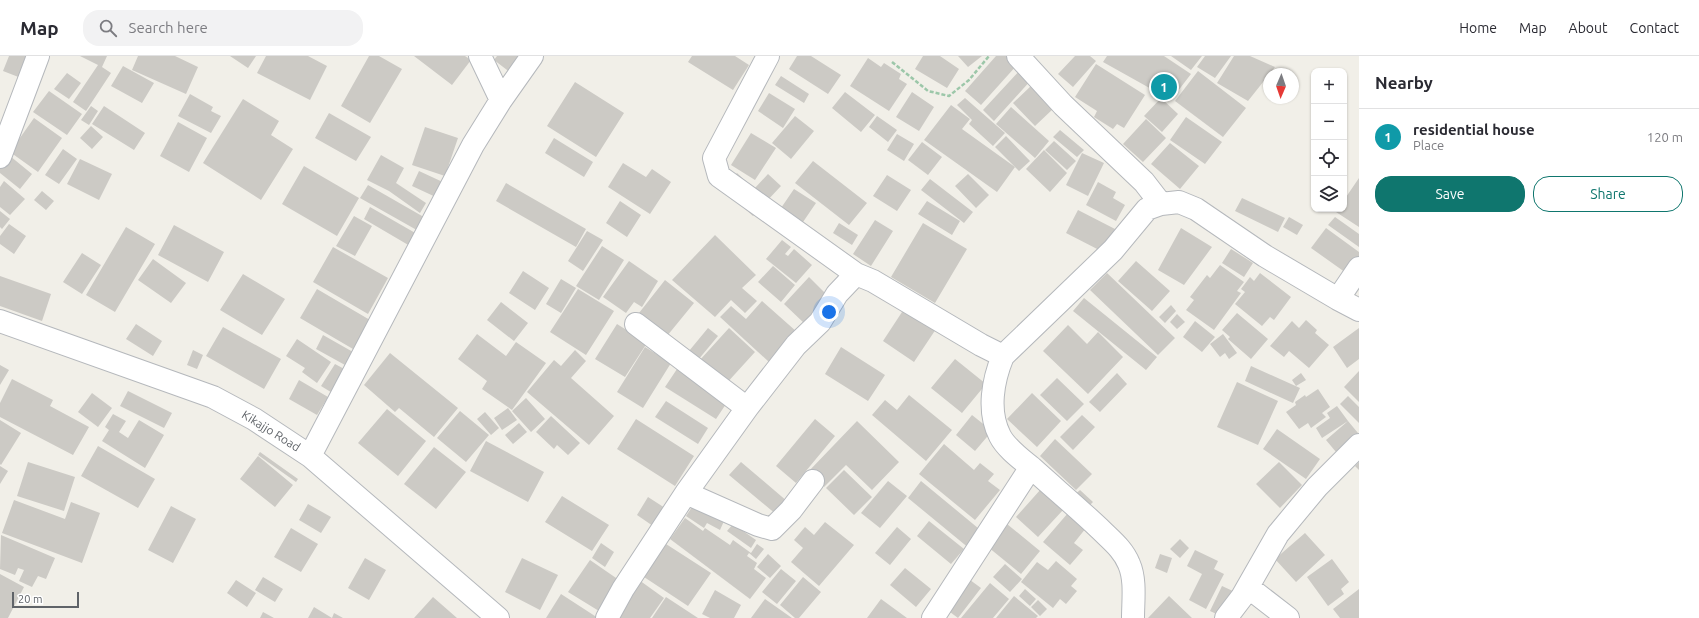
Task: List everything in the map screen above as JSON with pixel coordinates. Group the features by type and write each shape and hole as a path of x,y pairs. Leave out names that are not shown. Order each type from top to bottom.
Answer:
{"street":[{"path":"0,157 38,56"},
{"path":"480,56 501,100"},
{"path":"310,456 473,145 501,100 532,56"},
{"path":"768,56 714,158 719,176 856,274 873,281 980,345 1003,356"},
{"path":"1018,56 1063,106 1144,182 1161,204"},
{"path":"1133,618 1133,578 1129,564 1121,550 1015,454 1000,436 993,414 993,394 996,372 1003,356 1113,250 1147,210 1161,204 1179,202 1196,209 1265,256 1359,310"},
{"path":"1338,299 1359,268"},
{"path":"607,618 623,589 686,493 747,408 796,344 820,322 837,294 856,274"},
{"name":"Kikajjo Road","path":"0,321 144,371 213,397 254,419 310,456 498,618"},
{"path":"636,324 747,408"},
{"path":"1226,618 1248,587 1278,534 1316,487 1359,445"},
{"path":"933,618 1031,467"},
{"path":"686,493 758,525 772,529 791,510 813,481"},
{"path":"1248,587 1288,618"}],"path":[{"path":"892,62 928,91 949,96 969,80 990,56"}],"building":[{"path":"9,56 31,56 21,78 3,71"},
{"path":"80,56 107,56 102,67 111,73 86,111 73,102 98,65"},
{"path":"138,56 175,56 198,67 186,94 132,70"},
{"path":"230,56 256,56 248,68"},
{"path":"266,56 308,56 327,66 310,100 257,73"},
{"path":"369,56 379,56 402,69 370,123 341,106"},
{"path":"414,56 465,56 471,60 452,85"},
{"path":"497,56 530,56 515,76 494,60"},
{"path":"692,56 735,56 749,65 733,90 688,62"},
{"path":"797,56 811,56 841,75 828,94 789,69"},
{"path":"923,56 940,56 959,69 947,88 915,69"},
{"path":"958,56 982,56 968,67"},
{"path":"996,56 1007,56 1017,65 981,105 965,91"},
{"path":"1075,56 1090,56 1096,61 1073,87 1058,74"},
{"path":"1107,56 1164,56 1191,74 1171,100 1103,62"},
{"path":"1171,56 1202,56 1191,70"},
{"path":"1205,56 1231,56 1215,78 1197,67"},
{"path":"1234,56 1250,56 1275,67 1263,68 1263,82 1248,101 1217,83"},
{"path":"868,58 881,67 884,63 901,74 899,79 907,84 889,111 850,86"},
{"path":"1096,64 1145,95 1124,128 1117,124 1113,129 1094,117 1097,111 1075,97"},
{"path":"123,66 154,83 142,103 111,86"},
{"path":"1021,69 1032,79 994,121 983,110"},
{"path":"1198,71 1246,108 1223,137 1175,101"},
{"path":"67,73 81,83 69,99 54,89"},
{"path":"781,76 809,94 804,103 775,85"},
{"path":"575,82 624,113 596,157 547,126"},
{"path":"1032,85 1054,108 1035,126 1013,103"},
{"path":"49,91 82,114 67,135 33,112"},
{"path":"845,92 875,115 861,132 832,108"},
{"path":"912,92 934,107 919,131 896,117"},
{"path":"769,93 795,109 783,128 758,111"},
{"path":"190,94 213,107 211,111 221,116 211,133 178,116"},
{"path":"965,98 1005,133 993,146 969,124 972,120 957,105"},
{"path":"1161,98 1178,114 1162,132 1144,116"},
{"path":"243,99 279,121 271,135 293,149 261,200 203,163"},
{"path":"951,105 970,119 962,129 1015,167 997,192 924,140"},
{"path":"91,106 98,111 89,125 81,120"},
{"path":"104,106 145,133 134,150 92,124"},
{"path":"1011,107 1049,141 1035,158 996,124"},
{"path":"329,113 371,137 356,161 315,138"},
{"path":"795,116 814,131 791,159 772,143"},
{"path":"877,116 897,130 888,142 869,127"},
{"path":"1186,117 1222,142 1205,164 1170,140"},
{"path":"34,118 62,138 38,172 10,152"},
{"path":"1146,119 1166,138 1143,162 1123,144"},
{"path":"178,122 207,138 189,172 160,156"},
{"path":"91,126 103,137 92,149 80,138"},
{"path":"425,127 458,138 445,176 412,165"},
{"path":"1060,130 1084,150 1077,157 1053,137"},
{"path":"751,133 776,148 755,180 731,165"},
{"path":"897,134 914,144 904,161 887,150"},
{"path":"1006,136 1030,161 1019,171 995,147"},
{"path":"554,138 593,162 584,177 545,153"},
{"path":"1054,141 1076,161 1067,170 1045,150"},
{"path":"922,142 942,157 928,175 908,160"},
{"path":"1170,143 1199,166 1180,189 1151,164"},
{"path":"63,149 77,159 59,184 45,175"},
{"path":"1044,150 1067,173 1050,192 1026,169"},
{"path":"1082,153 1104,163 1088,196 1066,185"},
{"path":"381,155 404,168 396,183 426,203 420,213 389,191 367,180"},
{"path":"10,156 32,174 20,189 0,173 0,169"},
{"path":"80,159 112,174 99,200 67,184"},
{"path":"813,161 867,203 849,225 795,183"},
{"path":"623,163 646,177 652,169 671,182 650,214 608,187"},
{"path":"304,166 359,198 337,236 282,204"},
{"path":"419,171 447,184 440,199 412,186"},
{"path":"737,173 754,189 768,174 781,186 753,216 722,188"},
{"path":"968,174 989,195 976,208 955,186"},
{"path":"887,175 911,190 897,211 873,196"},
{"path":"1359,178 1359,227 1336,212 1347,212 1347,196"},
{"path":"930,179 973,212 964,223 921,190"},
{"path":"4,181 25,199 10,215 0,207 0,187"},
{"path":"1098,182 1116,192 1113,198 1125,205 1116,221 1086,205"},
{"path":"506,183 586,229 576,247 496,201"},
{"path":"368,185 429,220 422,233 360,198"},
{"path":"794,189 816,203 803,222 781,208"},
{"path":"42,191 54,201 46,210 34,200"},
{"path":"1242,198 1285,218 1278,232 1235,211"},
{"path":"620,201 641,215 627,237 606,223"},
{"path":"927,201 960,221 952,235 918,214"},
{"path":"370,207 417,234 410,246 364,219"},
{"path":"1078,210 1115,229 1103,252 1066,233"},
{"path":"0,211 10,219 2,229 0,227"},
{"path":"354,216 372,226 355,256 336,246"},
{"path":"1289,217 1303,225 1297,235 1283,227"},
{"path":"1335,217 1359,234 1359,247 1328,225"},
{"path":"875,220 893,231 871,266 853,254"},
{"path":"839,223 858,235 852,245 833,233"},
{"path":"923,223 967,249 935,303 891,277"},
{"path":"9,224 26,236 14,254 0,244 0,236"},
{"path":"174,225 224,252 208,282 158,255"},
{"path":"126,227 155,244 115,312 86,295"},
{"path":"1181,228 1212,247 1184,285 1158,270"},
{"path":"1326,228 1359,252 1359,261 1349,275 1311,248"},
{"path":"587,231 603,240 583,271 568,261"},
{"path":"715,235 756,275 742,288 757,301 745,313 731,300 715,317 672,280"},
{"path":"782,240 791,247 785,254 788,256 794,249 812,265 796,283 766,259"},
{"path":"602,246 624,260 599,300 576,286"},
{"path":"333,247 388,278 368,314 313,282"},
{"path":"1231,249 1253,263 1244,277 1222,263"},
{"path":"82,253 101,265 82,294 63,282"},
{"path":"153,259 186,283 171,303 138,280"},
{"path":"629,261 658,281 642,307 634,302 626,313 603,297"},
{"path":"1136,261 1170,291 1152,311 1118,281"},
{"path":"1220,265 1244,282 1237,291 1241,293 1214,330 1186,310 1194,300 1190,297 1207,275 1210,278"},
{"path":"773,266 795,285 781,302 758,282"},
{"path":"523,271 549,288 535,310 509,293"},
{"path":"1107,273 1175,338 1158,355 1090,290"},
{"path":"1260,273 1291,297 1274,320 1270,317 1262,326 1235,304 1245,292 1241,289 1250,277 1254,281"},
{"path":"243,274 285,299 262,335 220,310"},
{"path":"0,276 51,294 42,321 0,306"},
{"path":"809,277 829,297 805,324 784,304"},
{"path":"561,279 576,288 561,313 546,304"},
{"path":"665,280 694,303 667,336 639,313"},
{"path":"317,289 370,320 353,349 300,318"},
{"path":"578,289 614,311 586,355 550,332"},
{"path":"1084,298 1157,357 1146,370 1073,311"},
{"path":"762,301 797,332 769,362 720,317 731,306 746,319"},
{"path":"501,302 528,323 514,341 487,320"},
{"path":"1171,305 1176,311 1165,323 1159,317"},
{"path":"904,309 936,329 914,362 883,341"},
{"path":"1237,313 1268,339 1251,359 1228,339 1230,337 1222,330"},
{"path":"1177,314 1185,322 1177,329 1170,322"},
{"path":"1306,320 1317,330 1315,333 1329,345 1309,368 1289,351 1284,357 1270,346 1292,321 1299,328"},
{"path":"1195,321 1215,337 1202,352 1183,337"},
{"path":"136,324 162,341 153,356 126,339"},
{"path":"617,324 647,343 625,377 595,359"},
{"path":"1068,325 1087,344 1098,332 1123,357 1088,394 1043,351"},
{"path":"223,327 281,359 264,389 206,356"},
{"path":"708,328 718,336 698,360 689,351"},
{"path":"729,328 755,352 725,385 699,361"},
{"path":"1359,328 1359,359 1347,368 1333,347"},
{"path":"477,334 506,356 516,342 546,363 512,410 482,389 487,381 458,359"},
{"path":"1223,334 1237,353 1229,359 1225,353 1220,357 1210,344"},
{"path":"323,335 353,352 345,365 316,349"},
{"path":"297,339 331,362 317,383 302,372 305,368 286,356"},
{"path":"645,347 671,363 643,408 617,392"},
{"path":"841,347 885,375 868,401 825,374"},
{"path":"193,350 203,355 197,369 187,365"},
{"path":"575,350 586,361 571,378 614,416 589,445 527,392 554,360 561,366"},
{"path":"390,353 458,408 434,437 399,408 395,412 364,385"},
{"path":"955,359 986,384 962,413 931,388"},
{"path":"335,364 348,371 334,394 321,386"},
{"path":"0,365 9,370 0,385"},
{"path":"1251,366 1300,388 1293,403 1245,381"},
{"path":"677,369 728,401 716,419 665,387"},
{"path":"1359,371 1359,402 1344,387"},
{"path":"1117,373 1127,384 1100,412 1089,402"},
{"path":"1301,373 1306,380 1296,386 1292,380"},
{"path":"1057,378 1084,404 1067,421 1040,395"},
{"path":"12,379 53,400 50,406 89,427 73,455 0,417 0,403"},
{"path":"299,380 328,397 317,415 289,399"},
{"path":"1237,382 1278,401 1258,445 1217,427"},
{"path":"1318,389 1330,407 1322,413 1326,417 1311,428 1308,423 1299,429 1286,412 1296,405 1295,402"},
{"path":"128,391 172,413 164,428 120,406"},
{"path":"92,393 112,408 98,427 78,412"},
{"path":"1032,393 1061,421 1037,447 1007,419"},
{"path":"909,395 952,430 926,461 872,415 885,400 897,410"},
{"path":"1348,396 1359,407 1359,423 1340,404"},
{"path":"526,398 545,419 531,432 512,411"},
{"path":"666,401 708,428 698,444 655,417"},
{"path":"1337,406 1348,421 1322,438 1316,428 1330,418 1327,413"},
{"path":"508,408 517,420 502,430 494,418"},
{"path":"387,409 426,441 398,476 358,443"},
{"path":"460,411 489,435 466,462 437,438"},
{"path":"485,412 499,428 491,435 477,419"},
{"path":"113,414 126,421 119,432 128,438 139,420 164,435 145,468 102,441 109,430 105,427"},
{"path":"972,415 992,431 975,451 956,435"},
{"path":"1082,415 1095,427 1073,450 1060,437"},
{"path":"551,416 580,443 568,455 557,445 554,449 536,432"},
{"path":"636,419 694,456 675,486 617,449"},
{"path":"815,419 835,436 796,483 776,466"},
{"path":"0,420 21,433 1,465 0,464"},
{"path":"857,421 899,462 872,490 846,465 824,487 808,472"},
{"path":"1348,421 1358,433 1336,452 1326,440"},
{"path":"519,423 527,432 513,444 505,435"},
{"path":"1277,429 1320,459 1306,479 1263,449"},
{"path":"1055,439 1092,474 1076,490 1040,456"},
{"path":"486,441 544,472 528,502 470,471"},
{"path":"944,444 974,470 980,463 994,474 988,481 1000,490 975,520 919,474"},
{"path":"98,446 155,479 138,508 81,476"},
{"path":"434,447 466,472 436,509 404,484"},
{"path":"260,452 298,479 296,482 258,455"},
{"path":"258,456 293,485 275,507 240,479"},
{"path":"28,462 75,477 64,511 17,496"},
{"path":"741,462 788,502 777,515 729,475"},
{"path":"1279,462 1302,485 1280,508 1256,484"},
{"path":"1359,462 1359,470 1355,466"},
{"path":"0,466 8,471 0,484"},
{"path":"844,470 872,497 854,515 826,488"},
{"path":"888,481 907,496 880,528 861,513"},
{"path":"921,481 984,533 970,549 908,498"},
{"path":"1041,489 1063,510 1038,537 1016,517"},
{"path":"1080,490 1093,502 1085,510 1072,497"},
{"path":"562,496 609,525 592,551 545,522"},
{"path":"648,497 665,508 653,526 637,515"},
{"path":"14,500 65,519 71,502 100,513 82,563 2,533"},
{"path":"308,504 331,517 321,533 299,520"},
{"path":"171,506 196,519 173,563 148,550"},
{"path":"692,507 724,521 720,530 707,523 704,528 686,516"},
{"path":"1068,513 1086,528 1074,543 1083,550 1070,565 1043,542"},
{"path":"685,518 703,531 705,528 730,545 733,540 751,553 757,544 764,549 756,559 749,553 747,556 757,563 754,569 766,578 750,599 670,539"},
{"path":"929,521 964,549 951,564 917,536"},
{"path":"825,522 854,545 819,586 791,562 803,548 794,540 805,527 814,535"},
{"path":"733,524 756,540 751,548 727,531"},
{"path":"1007,524 1040,551 1021,574 988,547"},
{"path":"897,527 911,539 890,565 875,553"},
{"path":"291,528 318,544 301,572 274,557"},
{"path":"1305,533 1325,555 1296,582 1275,559"},
{"path":"1,535 55,558 46,579 38,576 32,587 19,581 24,570 18,568 15,575 0,569"},
{"path":"1180,539 1189,548 1180,558 1170,549"},
{"path":"601,543 614,552 605,567 592,558"},
{"path":"666,544 711,573 688,606 644,577"},
{"path":"1195,550 1218,561 1214,569 1224,574 1206,609 1189,600 1202,574 1187,566"},
{"path":"768,554 781,566 770,578 757,567"},
{"path":"1160,554 1172,558 1167,573 1155,568"},
{"path":"365,558 386,570 369,600 348,588"},
{"path":"522,558 558,575 540,610 505,592"},
{"path":"1332,559 1349,582 1341,589 1344,594 1328,606 1307,577"},
{"path":"590,560 619,580 599,611 568,592"},
{"path":"1056,561 1077,579 1071,586 1077,591 1066,604 1060,599 1053,608 1021,582 1037,562 1048,570"},
{"path":"1005,564 1022,579 1010,592 993,577"},
{"path":"905,568 931,589 916,607 890,585"},
{"path":"781,569 796,581 777,604 762,592"},
{"path":"0,574 24,587 8,618 0,618"},
{"path":"263,577 283,589 275,602 255,590"},
{"path":"803,577 821,592 799,618 795,618 780,605"},
{"path":"966,577 981,588 958,618 942,606"},
{"path":"236,580 256,593 247,607 227,593"},
{"path":"639,580 664,598 650,618 621,618 615,614"},
{"path":"990,583 1009,599 993,618 961,618"},
{"path":"1222,586 1235,592 1223,617 1210,611"},
{"path":"1025,589 1036,599 1030,606 1019,596"},
{"path":"1359,589 1359,618 1340,618 1333,609"},
{"path":"715,590 741,605 734,618 710,618 702,614"},
{"path":"561,594 598,618 546,618"},
{"path":"1014,596 1038,616 1036,618 996,618"},
{"path":"1169,596 1192,618 1148,618"},
{"path":"433,597 457,618 414,618"},
{"path":"666,597 698,618 652,618"},
{"path":"765,599 792,618 751,618"},
{"path":"881,599 907,618 867,618"},
{"path":"1038,600 1047,609 1040,616 1031,607"},
{"path":"314,607 332,618 308,618"},
{"path":"263,612 274,618 260,618"},
{"path":"334,613 343,618 332,618"}],"place":[{"name":"residential house","path":"1164,87"}]}
